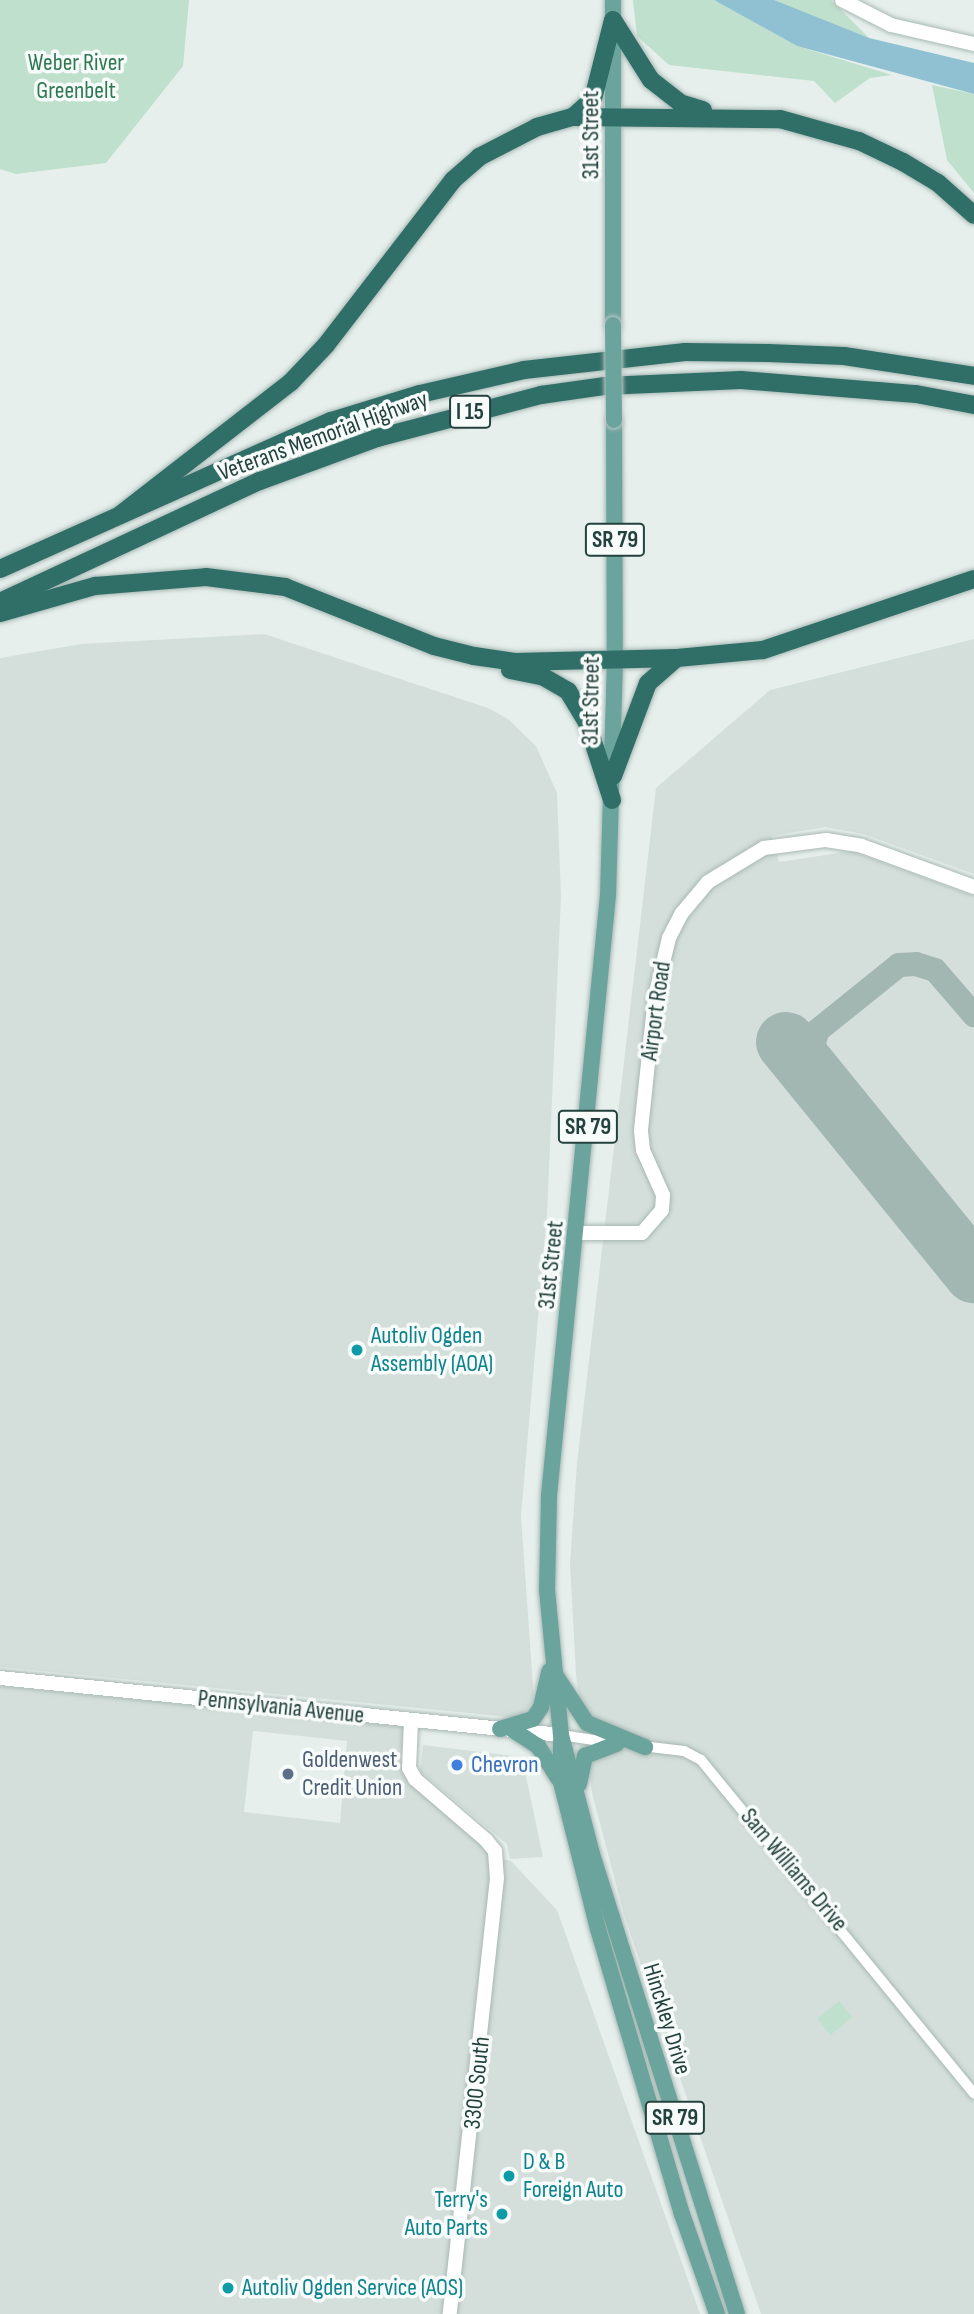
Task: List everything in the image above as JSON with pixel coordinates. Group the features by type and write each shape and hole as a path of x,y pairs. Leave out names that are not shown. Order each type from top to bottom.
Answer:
{"highway":[{"path":"613,20 650,80 680,103 720,116"},
{"path":"573,117 593,99 613,20"},
{"path":"121,514 290,382 326,345 453,180 479,157 537,127 573,117 720,116 780,119 859,141 938,183 974,215"},
{"name":"Veterans Memorial Highway","path":"0,569 331,421 420,394 524,370 685,352 768,353 844,356 974,376"},
{"name":"Veterans Memorial Highway","path":"0,602 260,481 377,438 541,395 605,386 741,380 902,392 974,405"},
{"path":"434,646 515,662 677,658 763,650 974,579"},
{"path":"0,613 61,593 131,580 245,580 285,587 434,646 456,659 542,676 568,691 587,723 612,800"},
{"path":"612,776 648,683 677,658"}],"main road":[{"name":"31st Street","path":"559,1401 598,1021 612,800 615,660 613,0"},
{"name":"Hinckley Drive","path":"559,1401 547,1542 552,1667 561,1735 561,1782 656,2130 717,2314"},
{"path":"506,1730 533,1719 541,1707 552,1667"},
{"path":"552,1667 587,1723 646,1747"},
{"path":"506,1730 538,1746 561,1782"},
{"name":"Hinckley Drive","path":"561,1735 613,1922 737,2314"},
{"path":"578,1790 585,1756 617,1744"}],"street":[{"path":"842,0 891,24 974,44"},
{"name":"Airport Road","path":"577,1233 642,1233 662,1210 663,1195 643,1150 641,1130 655,997 669,938 682,913 708,882 764,848 826,840 862,846 974,887"},
{"name":"Pennsylvania Avenue","path":"0,1678 561,1735"},
{"name":"3300 South","path":"411,1721 407,1759 415,1779 468,1821 495,1851 492,1940 450,2314"},
{"name":"Sam Williams Drive","path":"561,1735 684,1751 701,1760 974,2094"}],"shaded area":[{"path":"264,634 488,708 508,719 536,746 557,793 561,896 547,1214 521,1516 534,1700 520,1718 0,1667 0,658 81,644"},
{"path":"974,639 974,874 863,834 825,827 772,836 779,862 852,851 974,896 974,2314 761,2314 624,1915 592,1793 576,1675 570,1564 577,1463 656,788 770,690"},
{"path":"0,1686 404,1727 401,1757 410,1782 486,1840 493,1857 511,1861 557,1910 700,2314 0,2314","holes":["253,1731 347,1741 340,1823 244,1812"]},
{"path":"423,1745 522,1757 543,1857 510,1859 507,1844 420,1771"}],"green space":[{"name":"Weber River Greenbelt","path":"0,0 189,0 183,66 106,163 16,174 0,169"},
{"path":"633,0 714,0 797,46 892,75 870,78 835,103 814,81 669,65 637,36"},
{"path":"774,0 831,0 869,38 816,20"},
{"path":"932,85 974,94 974,193 947,160"},
{"path":"839,2001 852,2017 830,2035 817,2019"}],"water":[{"path":"714,0 774,0 869,38 974,63 974,94 797,46"}],"taxiway":[{"path":"819,1083 810,1058 817,1031 899,965 916,964 935,970 974,1015"}],"runway":[{"path":"786,1042 974,1273"}],"place":[{"name":"Autoliv Ogden Assembly (AOA)","path":"357,1350"},
{"name":"Chevron","path":"457,1765"},
{"name":"Goldenwest Credit Union","path":"288,1774"},
{"name":"D & B Foreign Auto","path":"509,2176"},
{"name":"Terry's Auto Parts","path":"502,2214"},
{"name":"Autoliv Ogden Service (AOS)","path":"228,2288"}]}
